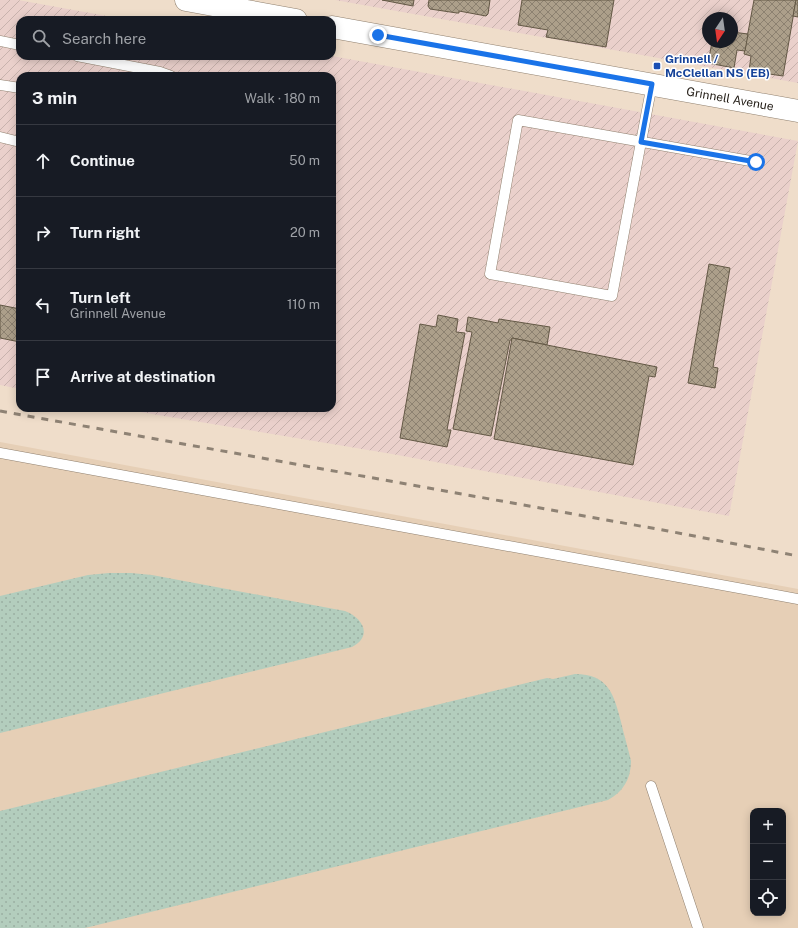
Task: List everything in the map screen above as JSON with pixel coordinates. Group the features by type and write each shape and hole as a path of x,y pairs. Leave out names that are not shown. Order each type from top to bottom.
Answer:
{"street":[{"path":"186,0 274,16"},
{"name":"Grinnell Avenue","path":"336,27 798,111"}],"lane":[{"path":"0,41 16,44"},
{"path":"98,60 160,72"},
{"path":"0,84 16,87"},
{"path":"652,84 641,142 612,296 490,274 518,120 641,142 756,162"},
{"path":"0,137 16,141"},
{"path":"0,453 798,599"},
{"path":"651,786 698,928"}],"shaded area":[{"path":"0,0 18,0 107,16 16,16 16,60 336,60 336,57 798,141 729,516 392,454 140,412 336,412 336,72 16,72 16,388 0,385"},
{"path":"335,0 798,0 798,83"},
{"path":"0,442 798,589 798,928 0,928"}],"green space":[{"path":"109,573 152,575 345,611 357,618 361,623 364,633 358,643 352,647 0,733 0,596 88,575"},
{"path":"575,674 586,675 602,682 608,688 616,703 631,761 631,768 628,779 622,789 608,800 85,928 0,928 0,811 547,678 553,679"}],"building":[{"path":"382,0 414,0 413,6"},
{"path":"429,0 490,0 488,14 486,16 459,11 459,13 457,13 430,9 428,6"},
{"path":"522,0 614,0 606,47 546,37 548,30 518,25"},
{"path":"754,0 796,0 783,76 749,71 751,56 744,54"},
{"path":"796,0 798,0 798,17 793,16"},
{"path":"738,33 748,34 745,51 737,50 734,68 708,63 711,48 738,48"},
{"path":"709,264 730,268 713,367 718,368 715,388 688,383"},
{"path":"0,305 16,308 16,341 0,338"},
{"path":"438,315 458,319 456,332 465,333 447,430 451,430 447,447 400,438 420,324 436,327"},
{"path":"468,317 498,323 499,319 550,327 547,345 512,338 512,340 510,340 491,436 453,429 472,332 466,331"},
{"path":"512,338 657,367 655,377 649,376 633,465 494,439"}],"railway":[{"path":"0,411 668,531 798,556"}],"place":[{"name":"Grinnell / McClellan NS (EB)","path":"657,66"}],"route":[{"path":"378,35 652,84 641,142 756,162"}]}
